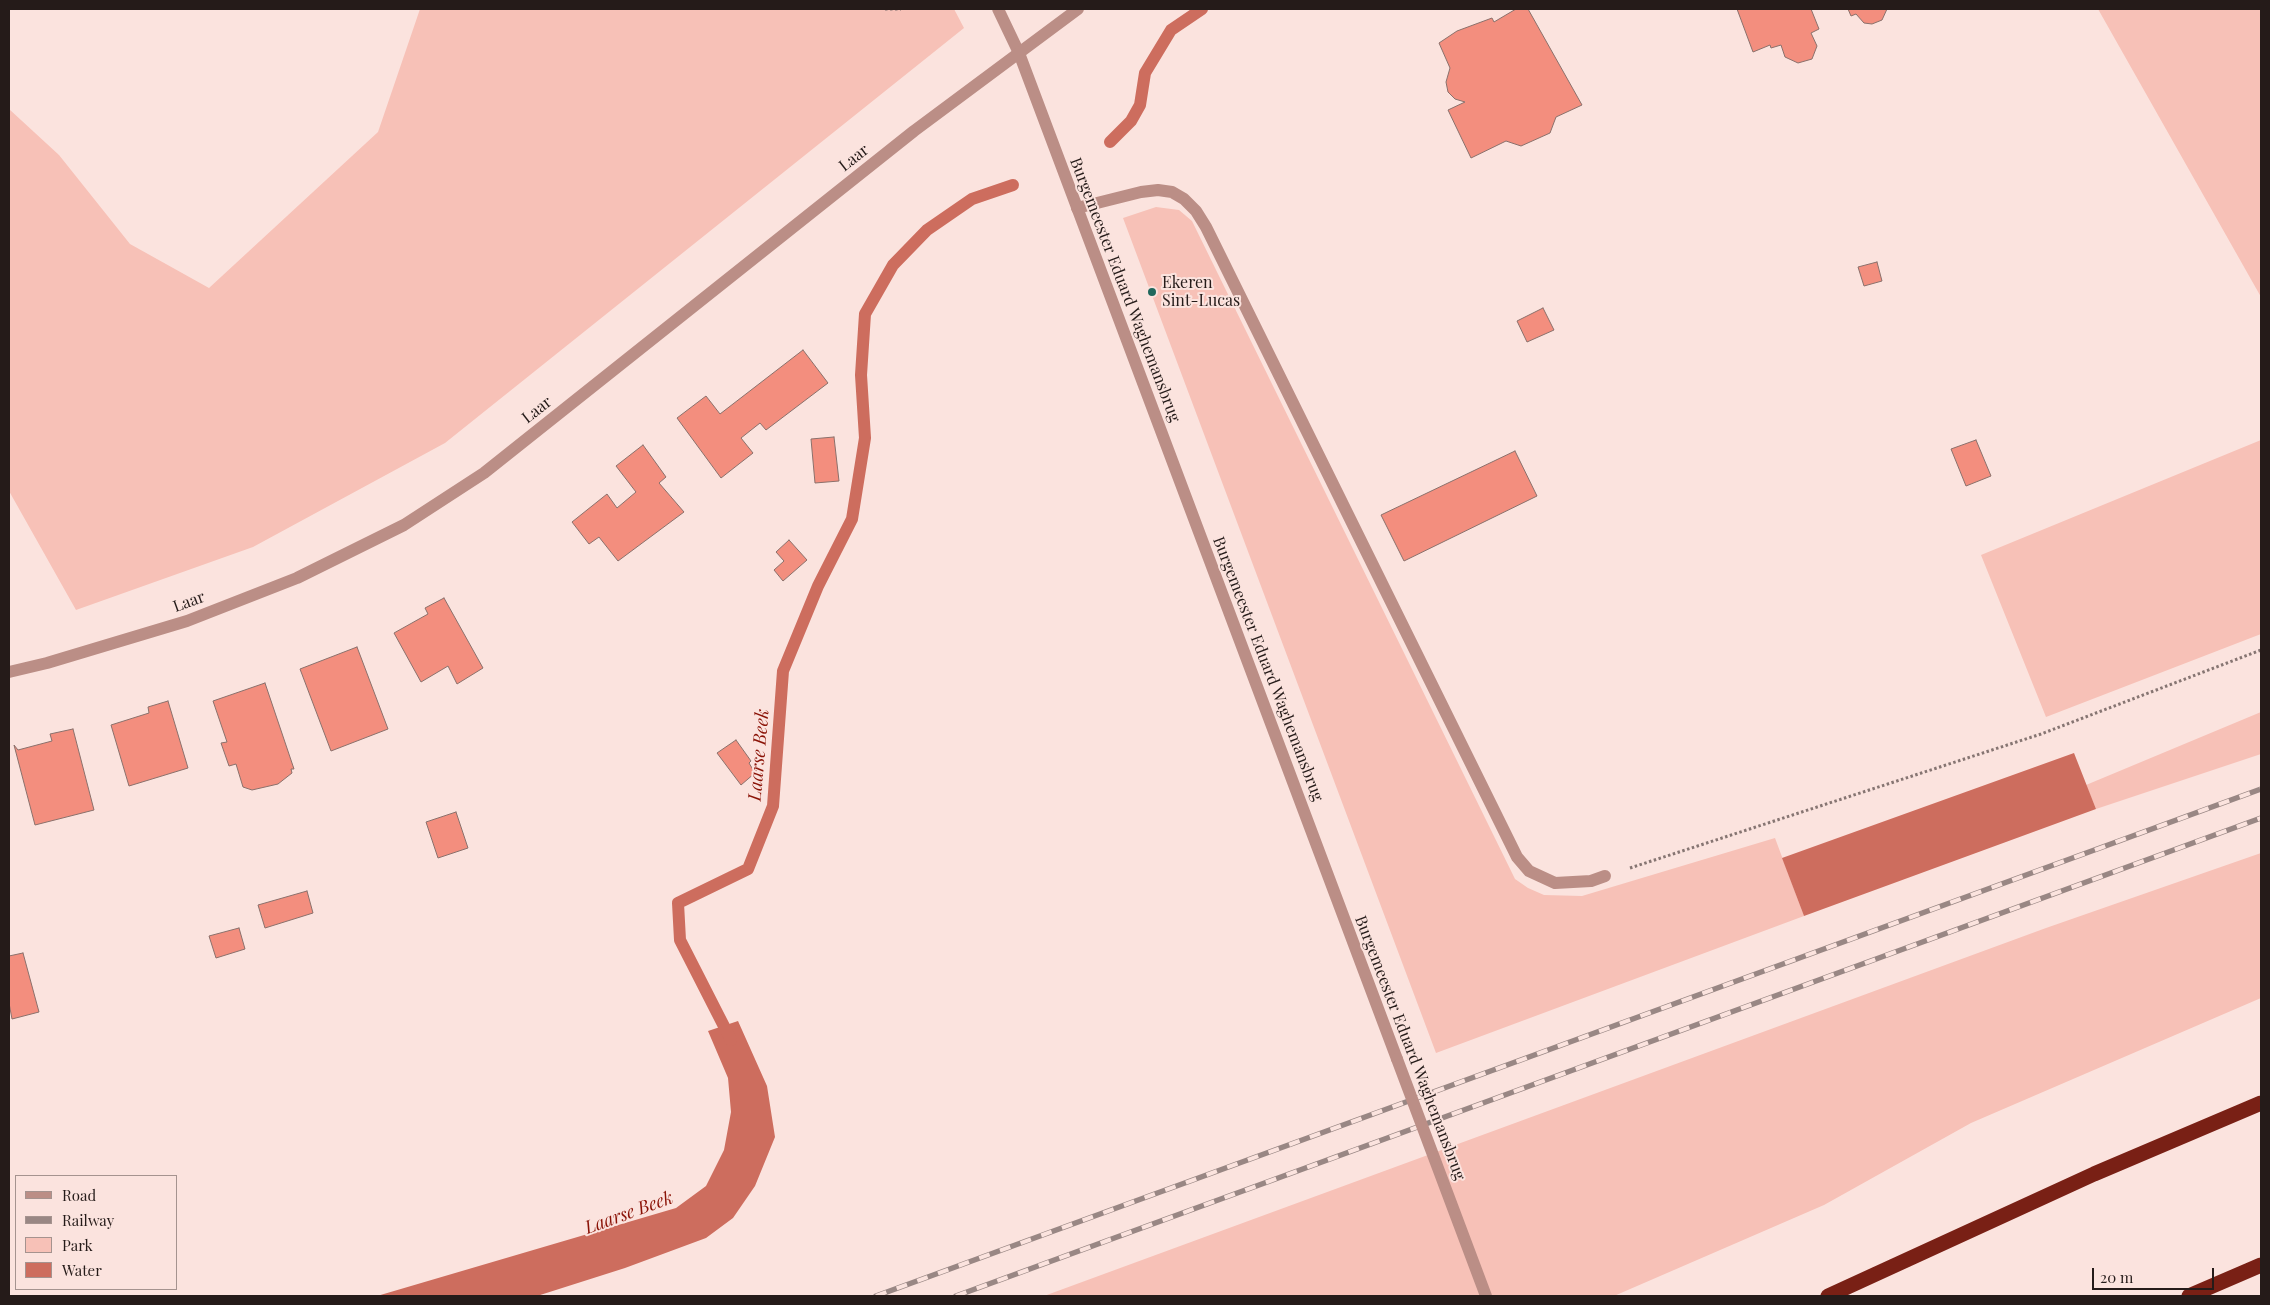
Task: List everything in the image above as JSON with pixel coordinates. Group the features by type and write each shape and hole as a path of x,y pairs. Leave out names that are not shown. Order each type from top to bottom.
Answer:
{"highway":[{"path":"1828,1296 2094,1174 2261,1103"},
{"path":"2189,1296 2261,1265"}],"street":[{"path":"998,9 1019,53"},
{"name":"Laar","path":"9,672 47,663 187,621 297,578 404,525 484,473 914,131 1078,9"},
{"name":"Burgemeester Eduard Waghemansbrug","path":"1019,53 1486,1296"},
{"path":"1077,208 1141,192 1158,190 1172,192 1184,199 1196,211 1206,227 1516,857 1529,871 1555,883 1591,882 1606,876"}],"path":[{"path":"885,9 901,9"},
{"path":"1606,876 2041,734 2261,650"}],"green space":[{"path":"420,9 954,9 964,28 445,443 253,547 76,610 9,491 9,109 59,155 130,244 209,288 378,132"},
{"path":"2098,9 2261,9 2261,297"},
{"path":"1156,207 1179,210 1192,221 1515,879 1528,888 1544,895 1582,896 1775,838 1804,916 1436,1053 1123,218"},
{"path":"2261,440 2261,634 2046,717 1981,555"},
{"path":"2261,712 2261,754 2096,809 2086,785"},
{"path":"2261,853 2261,998 1971,1123 1824,1205 1614,1296 1044,1296 2046,928"}],"water":[{"path":"2074,753 2096,809 1804,916 1782,858"},
{"path":"738,1021 767,1086 775,1137 755,1186 733,1218 706,1238 625,1268 537,1296 377,1296 676,1208 706,1186 724,1150 731,1112 728,1078 708,1031"}],"building":[{"path":"1516,9 1528,9 1582,105 1556,117 1550,133 1521,146 1506,141 1471,158 1448,110 1465,102 1455,99 1448,92 1446,82 1450,68 1439,43 1457,31 1492,18 1494,22"},
{"path":"1737,9 1811,9 1819,29 1811,33 1817,46 1812,59 1798,63 1785,57 1781,45 1771,48 1770,45 1753,52"},
{"path":"1848,9 1887,9 1882,20 1872,24 1864,23 1856,14 1851,16"},
{"path":"1877,262 1882,281 1864,286 1858,267"},
{"path":"1543,308 1554,330 1527,342 1517,321"},
{"path":"803,350 828,383 766,430 760,423 741,438 753,453 721,478 677,418 706,396 720,414"},
{"path":"834,437 839,481 815,483 811,439"},
{"path":"1976,440 1991,476 1966,486 1951,449"},
{"path":"643,445 666,477 659,483 684,512 618,561 599,537 589,544 572,522 607,494 617,508 636,492 616,466"},
{"path":"1515,451 1537,496 1404,561 1381,515"},
{"path":"789,540 807,560 783,581 774,570 784,561 776,552"},
{"path":"444,598 483,668 457,684 448,666 421,682 394,633 428,614 425,608"},
{"path":"357,647 388,729 331,751 300,669"},
{"path":"265,683 294,769 291,769 292,773 278,784 252,790 243,787 236,764 229,766 221,743 227,742 213,701"},
{"path":"168,701 188,768 129,786 111,725 149,713 148,707"},
{"path":"73,729 94,810 35,825 14,745 18,750 52,741 50,734"},
{"path":"736,740 751,761 749,763 755,773 741,785 717,753"},
{"path":"456,812 468,848 438,858 426,822"},
{"path":"307,891 313,913 265,928 258,905"},
{"path":"239,928 245,949 216,958 209,936"},
{"path":"23,953 39,1012 12,1019 9,1003 9,956"}],"waterway":[{"name":"Laarse Beek","path":"1110,142 1131,121 1140,105 1145,73 1171,30 1202,9"},
{"name":"Laarse Beek","path":"731,1040 680,940 678,903 748,869 773,806 783,671 818,586 852,519 865,438 861,375 865,314 893,265 927,230 972,199 1013,185"}],"railway":[{"path":"876,1296 2261,789"},
{"path":"956,1296 2261,818"}],"place":[{"name":"Ekeren Sint-Lucas","path":"1152,292"}]}
